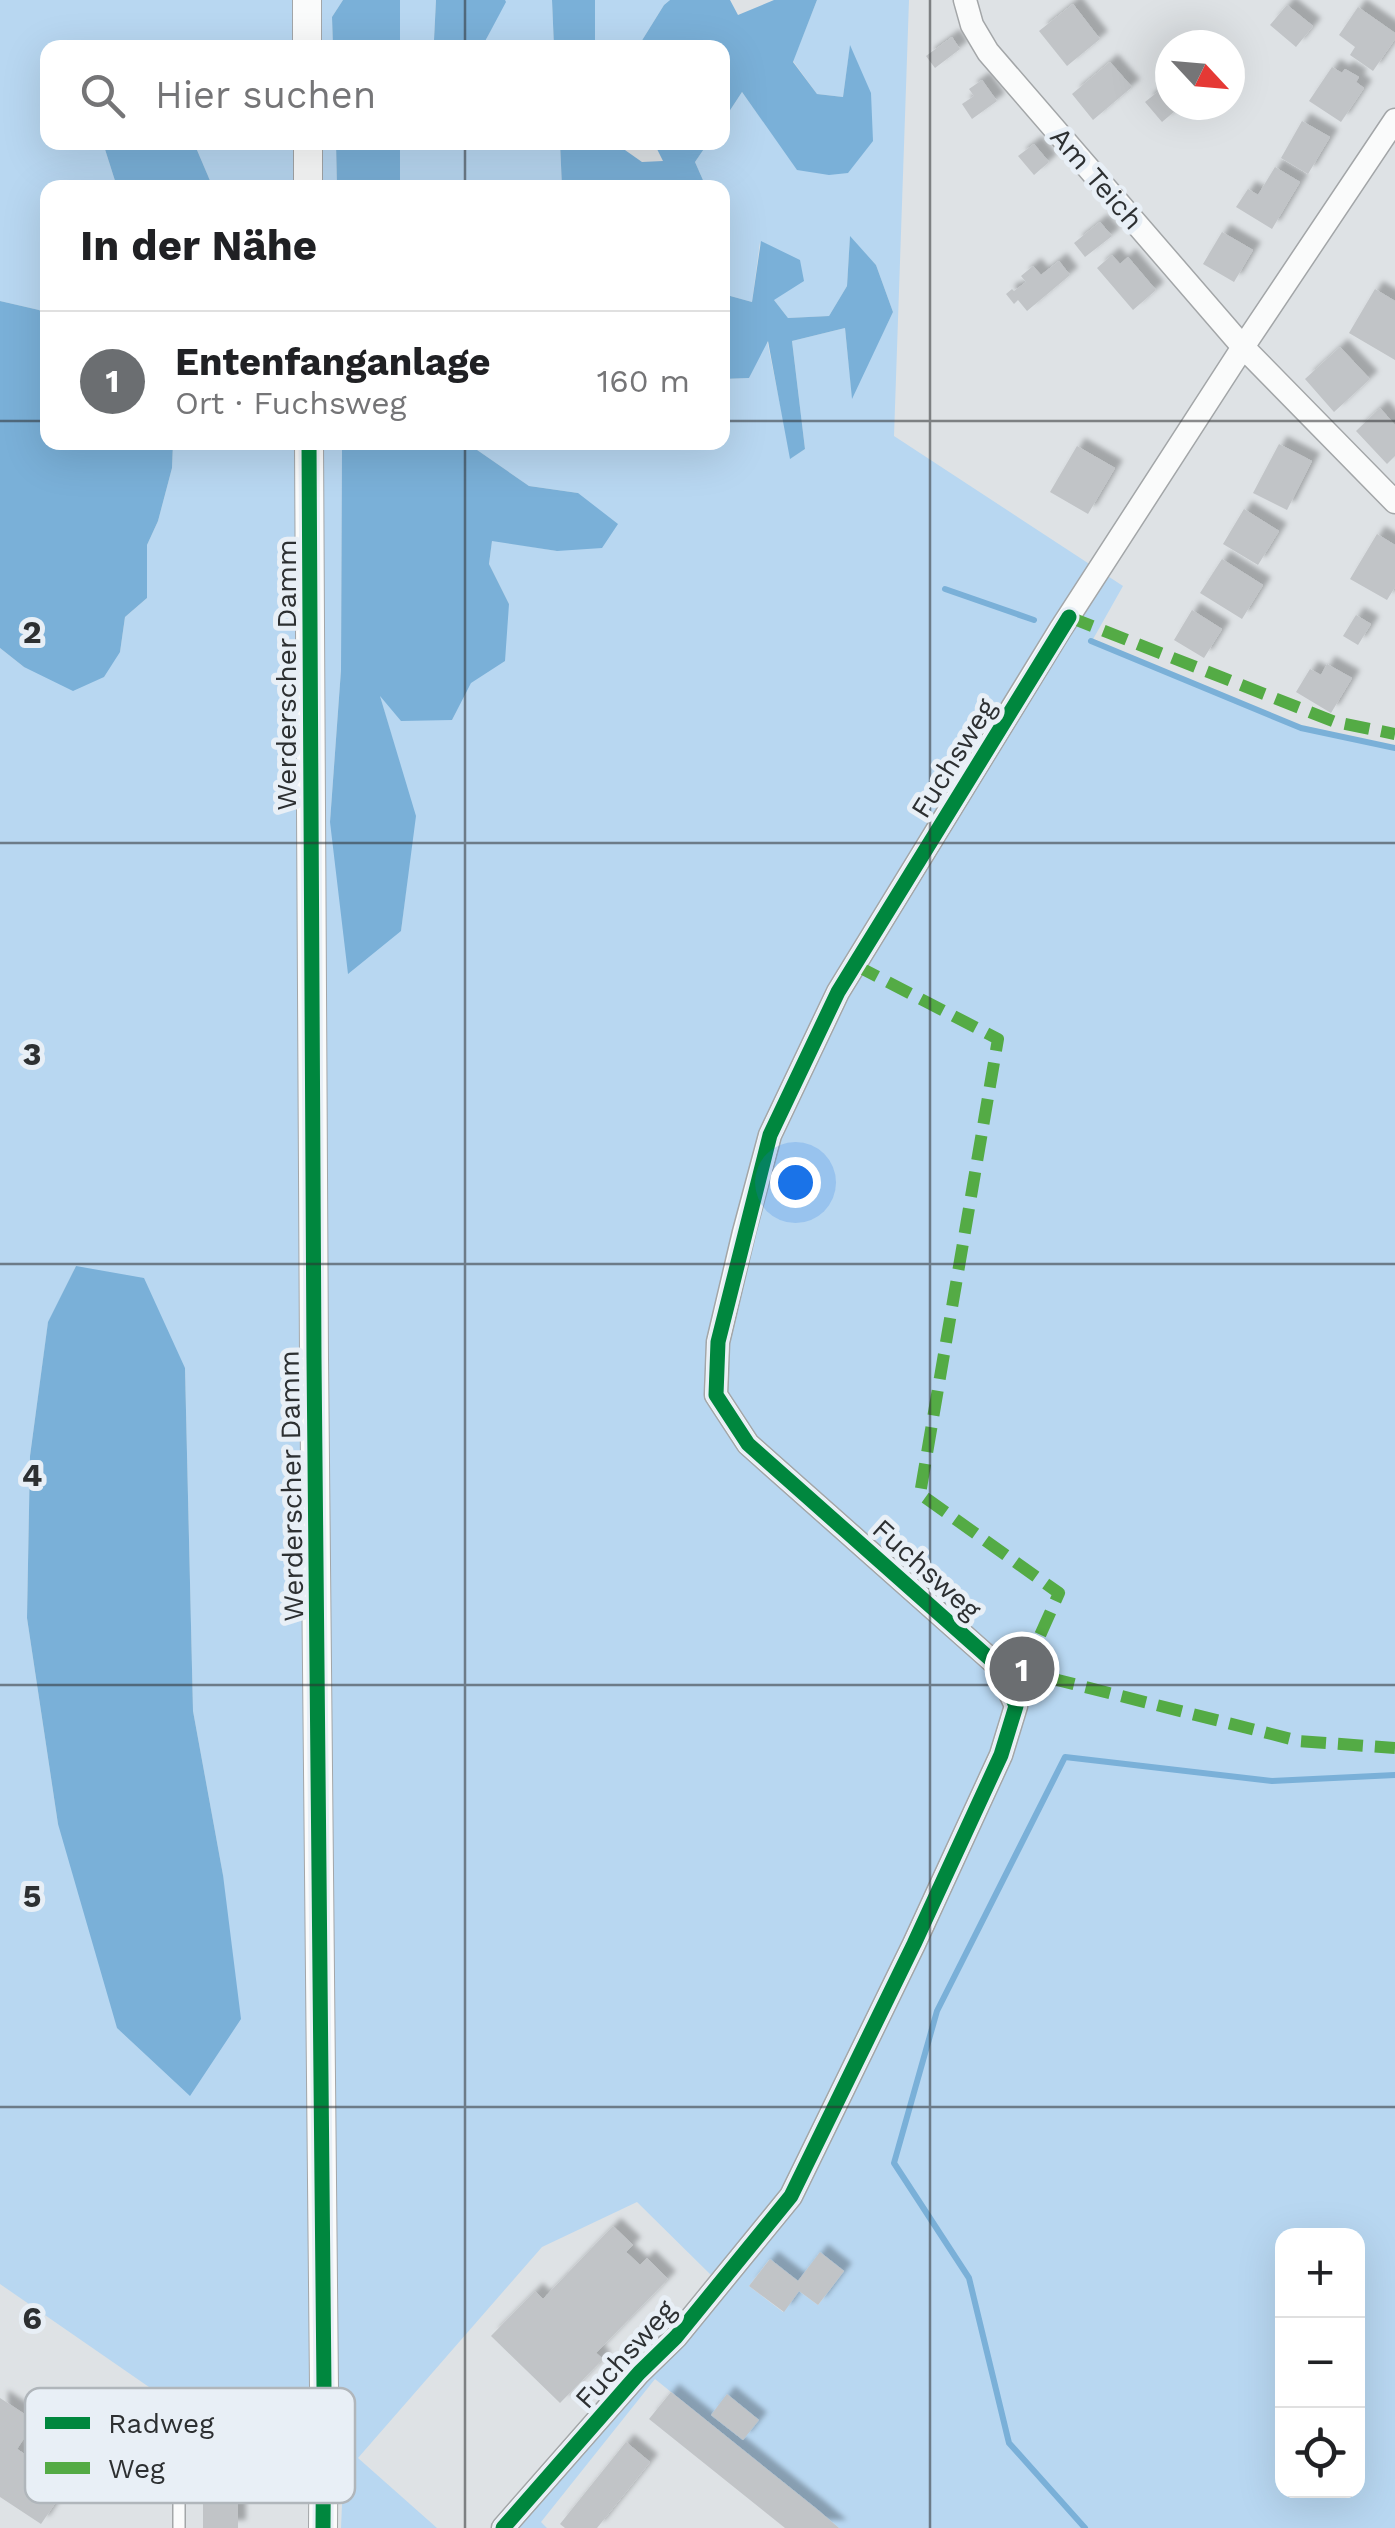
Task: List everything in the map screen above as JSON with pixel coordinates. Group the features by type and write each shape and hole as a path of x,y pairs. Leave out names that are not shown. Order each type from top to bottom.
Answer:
{"street":[{"path":"307,0 307,40"},
{"name":"Am Teich","path":"965,0 972,26 988,52 1243,347 1395,502"},
{"name":"Fuchsweg","path":"503,2528 640,2373 676,2338 791,2196 1001,1755 1016,1706 998,1666 748,1444 716,1394 718,1342 770,1135 838,992 1060,630 1395,120"},
{"path":"308,150 308,180"},
{"name":"Werderscher Damm","path":"310,450 324,2388"}],"shaded area":[{"path":"0,0 343,0 332,17 333,40 40,40 40,150 105,150 115,180 40,180 40,311 0,301"},
{"path":"343,0 400,0 400,40 333,40 332,17"},
{"path":"400,0 436,0 434,40 400,40"},
{"path":"436,0 505,0 486,40 434,40"},
{"path":"505,0 552,0 554,40 486,40"},
{"path":"552,0 595,0 595,40 554,40"},
{"path":"595,0 670,0 642,40 595,40"},
{"path":"670,0 730,0 738,15 774,0 817,0 793,62 817,94 843,97 850,45 871,93 873,141 848,173 829,175 797,170 742,92 730,110 730,40 642,40"},
{"path":"817,0 909,0 894,436 1123,586 1092,641 1301,728 1395,748 1395,2528 839,2528 655,2379 541,2522 547,2528 492,2528 712,2276 637,2202 542,2247 358,2458 437,2528 341,2528 342,2503 355,2503 355,2388 150,2388 0,2284 0,648 24,667 120,652 125,617 147,598 147,545 158,521 173,450 342,450 341,670 330,822 401,931 415,816 379,693 452,720 509,604 489,564 492,540 557,551 578,493 529,486 477,450 730,450 730,379 749,378 767,340 791,458 805,449 792,341 845,328 852,396 893,312 876,265 850,237 847,286 829,316 788,318 774,300 760,242 752,302 730,296 730,180 703,180 695,162 703,150 730,150 730,110 742,92 797,169 848,173 850,47 843,97 817,94 793,61","holes":["76,1266 185,1368 193,1711 223,1875 58,1824 27,1618 30,1456 48,1323","820,2253 844,2271 818,2305 799,2291 783,2312 749,2286 769,2260 798,2281"]},
{"path":"105,150 197,150 210,180 115,180"},
{"path":"197,150 336,150 337,180 210,180"},
{"path":"336,150 400,150 400,180 337,180"},
{"path":"400,150 560,150 562,180 400,180"},
{"path":"560,150 625,150 642,162 663,161 658,150 703,150 695,162 703,180 562,180"},
{"path":"850,236 876,265 893,312 852,399 845,328 792,341 805,449 790,459 768,341 749,378 730,379 730,296 752,302 761,241 800,260 804,281 774,300 788,318 829,316 847,286"},
{"path":"0,301 40,311 40,450 173,450 158,521 147,545 147,598 125,617 120,652 104,677 73,691 24,667 0,648"},
{"path":"342,450 477,450 529,486 578,493 618,524 602,548 557,551 492,541 489,564 509,604 505,661 471,683 452,720 401,721 380,696 416,816 401,931 348,974 330,822 341,670"},
{"path":"76,1266 144,1278 185,1368 193,1711 223,1875 241,2019 190,2096 117,2028 58,1824 27,1618 30,1456 48,1322"}],"building":[{"path":"1073,4 1100,39 1067,66 1039,31"},
{"path":"1287,5 1313,26 1296,47 1270,25"},
{"path":"1358,7 1395,33 1395,39 1373,71 1350,55 1355,47 1339,35"},
{"path":"952,37 960,49 935,68 926,56"},
{"path":"1110,62 1132,87 1093,120 1072,94"},
{"path":"1332,67 1359,77 1356,82 1364,88 1341,122 1309,101"},
{"path":"982,80 997,101 972,119 962,104 974,96 969,89"},
{"path":"1155,94 1155,114 1145,102"},
{"path":"1302,121 1330,137 1308,174 1281,158"},
{"path":"1034,144 1049,162 1034,175 1018,156"},
{"path":"1275,167 1300,182 1272,229 1236,207 1248,189 1258,195"},
{"path":"1100,222 1112,236 1085,257 1074,243"},
{"path":"1222,232 1253,250 1234,282 1203,264"},
{"path":"1112,255 1120,264 1128,257 1156,290 1133,310 1097,268"},
{"path":"1059,261 1070,275 1027,311 1006,294 1026,282 1021,276 1033,266 1041,275"},
{"path":"1375,289 1395,301 1395,360 1349,333"},
{"path":"1340,347 1370,379 1334,412 1305,379"},
{"path":"1380,408 1395,425 1395,456 1387,464 1356,431"},
{"path":"1279,444 1312,461 1287,510 1253,493"},
{"path":"1077,446 1115,468 1088,514 1050,492"},
{"path":"1244,509 1279,531 1258,565 1223,544"},
{"path":"1377,534 1395,545 1395,587 1387,600 1350,579"},
{"path":"1222,559 1263,585 1242,619 1200,593"},
{"path":"1192,610 1222,629 1204,658 1174,640"},
{"path":"1356,615 1371,624 1358,645 1343,636"},
{"path":"1327,664 1352,678 1331,713 1296,692 1310,669 1321,675"},
{"path":"613,2226 633,2245 626,2252 640,2265 647,2258 668,2279 596,2353 603,2359 560,2403 491,2336 535,2291 543,2299"},
{"path":"820,2252 844,2271 818,2305 799,2291 784,2312 749,2286 770,2259 798,2281"},
{"path":"671,2392 839,2528 785,2528 649,2419"},
{"path":"727,2394 759,2420 743,2440 711,2415"},
{"path":"0,2398 25,2414 25,2437 17,2449 25,2454 25,2503 55,2503 41,2524 0,2497"},
{"path":"626,2442 650,2462 597,2528 565,2528 560,2524"},
{"path":"203,2503 238,2503 238,2528 203,2528"}],"waterway":[{"path":"945,589 1034,620"},
{"path":"1091,641 1301,728 1395,748"},
{"path":"1085,2528 1009,2443 969,2278 894,2163 937,2011 1065,1757 1272,1781 1395,1775"}],"marked path":[{"path":"1069,617 1335,722 1395,734"},
{"path":"855,965 998,1039 920,1494 1059,1593 1024,1671"},
{"path":"1014,1669 1299,1741 1395,1748"}],"cycle path":[{"path":"309,450 324,2388"},
{"path":"503,2528 639,2373 676,2337 791,2196 1001,1755 1016,1706 998,1666 748,1444 716,1395 718,1342 770,1135 838,992 1069,617"},
{"path":"323,2503 323,2528"}],"place":[{"name":"Entenfanganlage","path":"1022,1669"}]}
